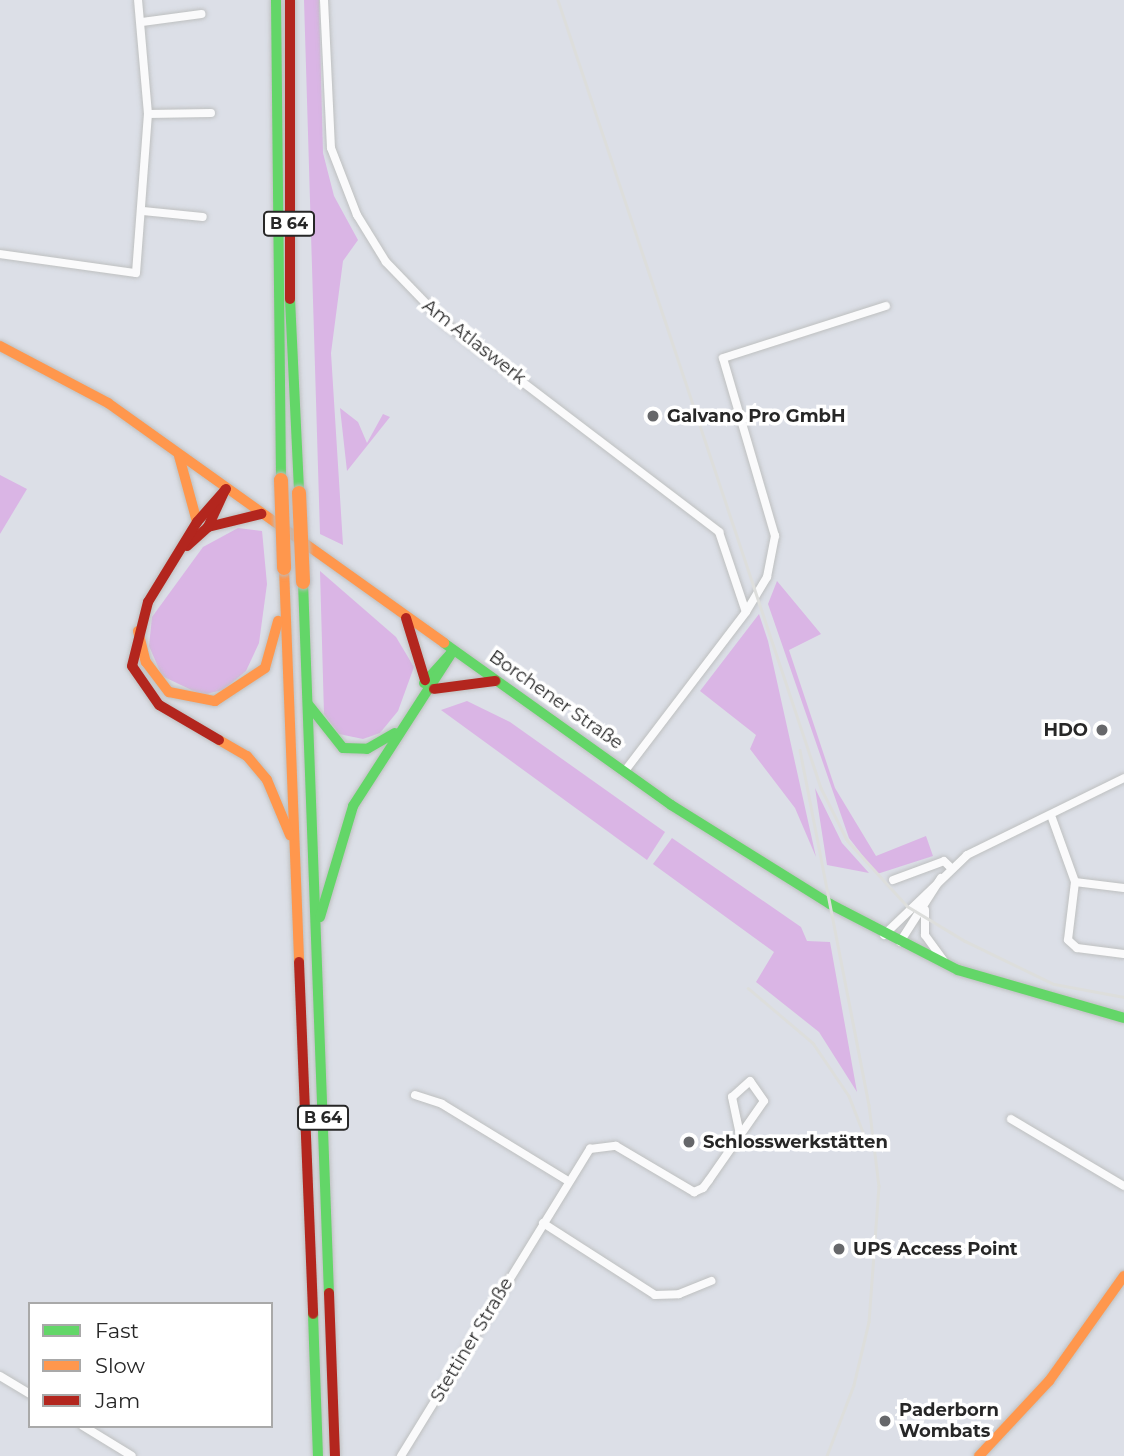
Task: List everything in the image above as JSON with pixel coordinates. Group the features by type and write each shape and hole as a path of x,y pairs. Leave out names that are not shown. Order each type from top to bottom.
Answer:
{"main road":[{"name":"B 64","path":"276,0 281,480 318,1456"},
{"name":"B 64","path":"290,0 289,266 335,1456"},
{"name":"Borchener Straße","path":"0,346 71,378 624,772 884,935 946,964 1059,1004 1124,1018"},
{"path":"178,456 202,524"},
{"path":"226,489 187,546 138,627 130,655 142,688 177,718 247,756 267,780 295,846"},
{"path":"202,524 261,514"},
{"path":"138,627 146,662 169,692 198,701 228,697 256,677 274,651 284,568"},
{"path":"406,618 430,684"},
{"path":"316,935 353,806 396,733 453,651"},
{"path":"430,684 495,681"},
{"path":"307,702 343,748 367,749 396,733"},
{"path":"979,1456 1049,1381 1124,1276"}],"street":[{"path":"0,254 136,272 144,211 149,114 138,0"},
{"name":"Am Atlaswerk","path":"324,0 331,148 370,241 428,309 712,522 746,612"},
{"path":"142,22 201,14"},
{"path":"149,114 211,113"},
{"path":"144,211 203,217"},
{"path":"624,772 746,612 767,577 775,536 723,358 886,306"},
{"path":"884,935 947,870 1052,818 1124,778"},
{"path":"1052,818 1075,883 1068,940 1077,948 1124,954"},
{"path":"893,880 944,861 947,870 900,943"},
{"path":"1075,883 1124,888"},
{"path":"925,907 925,935 946,964"},
{"name":"Stettiner Straße","path":"401,1456 590,1149 603,1143 694,1192 740,1136 764,1101 750,1081 732,1097 740,1136"},
{"path":"415,1095 442,1104 568,1181"},
{"path":"1011,1119 1124,1186"},
{"path":"543,1223 655,1295 679,1294 711,1280"},
{"path":"0,1376 28,1393"},
{"path":"86,1428 132,1456"}],"shaded area":[{"path":"304,0 319,0 323,153 334,196 358,240 343,261 331,353 343,545 320,534"},
{"path":"340,408 358,422 367,443 383,414 390,417 347,471"},
{"path":"0,475 27,489 0,534"},
{"path":"238,528 262,531 267,584 259,643 246,671 223,690 202,695 162,676 149,646 152,617 203,547"},
{"path":"320,571 396,637 414,667 398,711 380,733 363,739 339,734 324,714"},
{"path":"777,581 821,634 789,650 835,788 876,856 926,836 933,856 877,874 849,838 768,604"},
{"path":"759,614 768,641 816,857 795,808 750,749 756,735 700,691"},
{"path":"467,701 510,722 665,832 647,860 441,710"},
{"path":"815,788 842,843 869,873 827,865"},
{"path":"672,838 801,927 807,941 830,942 857,1092 819,1032 756,982 774,952 653,864"}],"railway":[{"path":"558,0 821,788 847,840 907,906 965,941 1054,984 1124,997"},
{"path":"800,750 869,1105 879,1186 869,1322 854,1385 827,1456"},
{"path":"748,988 813,1043 849,1096 868,1145"}],"traffic: fast":[{"path":"276,0 281,480"},
{"path":"290,299 299,493"},
{"path":"303,582 329,1293"},
{"path":"444,643 671,805 830,904 958,970 1124,1018"},
{"path":"424,683 453,651"},
{"path":"320,917 353,806 453,651"},
{"path":"308,704 343,748 367,749 395,733"},
{"path":"313,1314 318,1456"}],"traffic: slow":[{"path":"0,346 108,403 444,643"},
{"path":"179,456 197,522"},
{"path":"281,480 284,568"},
{"path":"299,493 303,582"},
{"path":"284,568 299,962"},
{"path":"138,631 146,662 169,692 215,701 265,668 278,621"},
{"path":"219,740 247,756 267,780 290,835"},
{"path":"979,1456 1049,1381 1124,1276"}],"traffic: jam":[{"path":"290,0 290,299"},
{"path":"219,740 159,705 132,666 148,602 197,522 226,489"},
{"path":"187,546 208,527 225,490"},
{"path":"208,527 261,514"},
{"path":"406,618 425,680"},
{"path":"434,689 495,681"},
{"path":"299,962 313,1314"},
{"path":"329,1293 335,1456"}],"place":[{"name":"Galvano Pro GmbH","path":"653,416"},
{"name":"HDO","path":"1102,730"},
{"name":"Schlosswerkstätten","path":"689,1142"},
{"name":"UPS Access Point","path":"839,1249"},
{"name":"Paderborn Wombats","path":"885,1421"}]}
